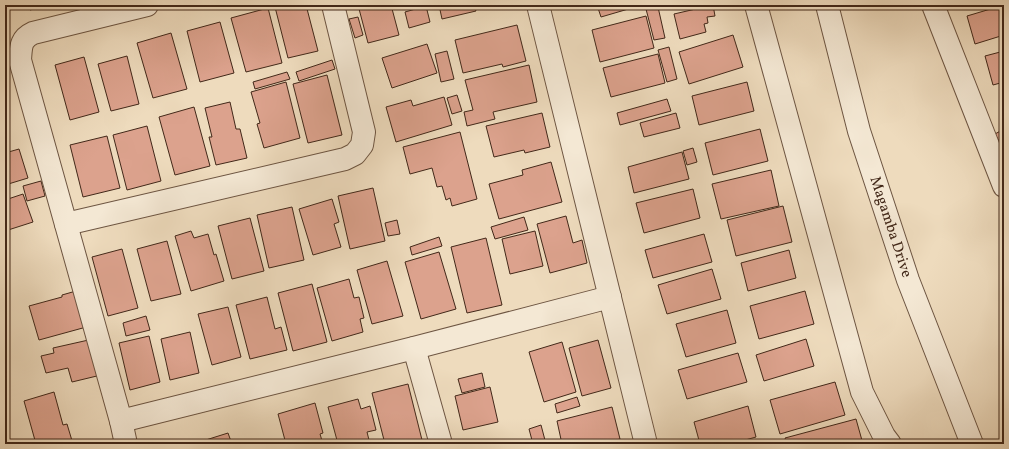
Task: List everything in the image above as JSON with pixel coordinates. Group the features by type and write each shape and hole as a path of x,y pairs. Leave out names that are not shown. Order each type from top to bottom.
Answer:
{"street":[{"path":"126,444 121,421 20,60 22,41 33,33 147,5"},
{"path":"66,224 345,159 355,154 362,145 364,132 333,5"},
{"path":"538,5 646,444"},
{"path":"756,5 862,392 884,436 890,444"},
{"name":"Magamba Drive","path":"827,5 859,131 908,280 972,444"},
{"path":"933,5 1004,186"},
{"path":"121,421 414,348 610,297"},
{"path":"414,348 441,444"}],"building":[{"path":"29,5 49,5 30,10"},
{"path":"282,5 306,5 318,51 288,58 275,7"},
{"path":"358,5 391,5 399,35 368,43"},
{"path":"439,5 474,5 476,11 442,19"},
{"path":"597,5 642,5 601,17"},
{"path":"713,5 715,16 707,17 708,23 704,24 706,32 680,39 674,14"},
{"path":"1004,5 1004,35 975,44 967,16"},
{"path":"426,6 430,22 409,28 405,12"},
{"path":"658,7 665,38 654,40 646,9"},
{"path":"268,8 282,63 246,72 231,18"},
{"path":"646,16 654,48 600,62 592,30"},
{"path":"358,17 363,35 355,38 349,19"},
{"path":"220,22 234,73 200,82 187,31"},
{"path":"517,25 526,61 503,67 502,64 463,73 455,40"},
{"path":"171,33 187,89 153,98 137,43"},
{"path":"733,35 743,67 689,84 679,52"},
{"path":"427,44 437,73 392,88 382,58"},
{"path":"669,47 677,79 667,82 658,50"},
{"path":"447,51 454,79 441,82 435,54"},
{"path":"1004,51 1004,82 993,85 985,56"},
{"path":"658,54 665,83 611,97 603,68"},
{"path":"127,56 139,104 111,111 98,64"},
{"path":"84,57 99,112 70,120 55,65"},
{"path":"332,60 335,69 299,81 296,72"},
{"path":"529,65 537,102 493,112 495,119 467,126 464,112 473,110 465,80"},
{"path":"287,72 290,79 255,89 253,82"},
{"path":"327,75 342,135 308,143 293,84"},
{"path":"286,82 300,138 264,148 257,124 260,123 251,92"},
{"path":"747,82 754,111 699,125 692,96"},
{"path":"457,95 462,111 452,114 447,98"},
{"path":"444,97 452,125 396,142 386,107 411,100 413,106"},
{"path":"667,99 671,111 620,125 617,113"},
{"path":"230,102 236,129 240,129 247,158 216,165 209,137 212,137 205,108"},
{"path":"194,107 210,166 175,175 159,117"},
{"path":"542,113 550,147 525,153 524,150 494,157 486,126"},
{"path":"676,113 680,128 644,137 640,123"},
{"path":"147,126 161,181 127,190 113,135"},
{"path":"760,129 768,161 713,175 705,143"},
{"path":"1004,129 1004,150 995,134"},
{"path":"460,132 477,199 452,206 450,198 446,200 442,186 437,187 432,168 410,174 403,147"},
{"path":"107,136 120,188 83,197 70,145"},
{"path":"693,148 697,162 687,165 683,151"},
{"path":"19,149 28,178 5,185 5,153"},
{"path":"682,152 689,179 634,193 628,167"},
{"path":"551,162 562,202 499,219 489,184 523,175 522,170"},
{"path":"771,170 779,206 721,219 712,184"},
{"path":"41,181 45,196 27,201 23,186"},
{"path":"373,188 385,241 350,249 338,196"},
{"path":"693,189 700,218 644,233 636,203"},
{"path":"23,194 33,222 5,231 5,200"},
{"path":"332,199 339,222 334,224 341,247 313,255 299,209"},
{"path":"783,206 792,242 736,256 727,220"},
{"path":"292,207 304,260 269,268 257,215"},
{"path":"566,216 573,243 582,240 587,263 550,273 537,224"},
{"path":"524,217 528,230 495,239 491,227"},
{"path":"250,218 264,271 232,279 218,226"},
{"path":"397,220 400,234 388,236 385,223"},
{"path":"191,231 194,238 208,234 224,281 191,291 175,236"},
{"path":"535,231 543,266 510,274 502,239"},
{"path":"704,234 712,262 653,278 645,250"},
{"path":"439,237 442,246 412,255 410,247"},
{"path":"486,238 502,305 467,313 451,247"},
{"path":"167,241 181,294 151,301 137,249"},
{"path":"122,249 138,308 108,316 92,257"},
{"path":"789,250 796,278 748,291 741,263"},
{"path":"439,252 456,309 421,319 405,262"},
{"path":"387,261 403,316 372,324 357,270"},
{"path":"712,269 721,299 667,314 658,285"},
{"path":"349,279 354,298 359,297 364,318 360,319 363,332 332,341 317,288"},
{"path":"312,284 327,342 293,351 278,293"},
{"path":"83,289 90,326 39,340 29,306 62,297 62,295"},
{"path":"805,291 814,324 759,339 750,306"},
{"path":"267,297 275,329 281,327 287,350 250,359 236,305"},
{"path":"228,307 241,357 212,365 198,314"},
{"path":"727,310 736,343 686,357 676,324"},
{"path":"146,316 150,330 126,336 123,323"},
{"path":"190,332 199,373 170,380 161,339"},
{"path":"149,336 160,382 130,390 119,343"},
{"path":"93,339 101,375 72,382 68,368 46,373 41,356 54,353 53,348"},
{"path":"806,339 814,366 764,381 756,355"},
{"path":"598,340 611,388 582,396 569,348"},
{"path":"562,342 576,392 544,402 529,352"},
{"path":"738,353 747,382 687,399 678,370"},
{"path":"482,373 485,387 462,393 458,379"},
{"path":"835,382 845,415 780,434 770,400"},
{"path":"408,384 423,444 385,444 372,393"},
{"path":"490,387 498,422 463,430 455,396"},
{"path":"54,392 63,425 67,424 73,444 36,444 24,401"},
{"path":"577,397 580,406 557,413 555,404"},
{"path":"358,399 361,409 370,406 376,430 367,432 370,444 338,444 328,407"},
{"path":"315,403 323,433 320,434 323,444 286,444 278,414"},
{"path":"748,406 756,437 731,444 700,444 694,422"},
{"path":"612,407 620,439 599,444 562,444 557,421"},
{"path":"856,419 863,444 787,444 785,438"},
{"path":"541,425 546,444 533,444 529,429"},
{"path":"228,433 232,444 193,444"}]}
